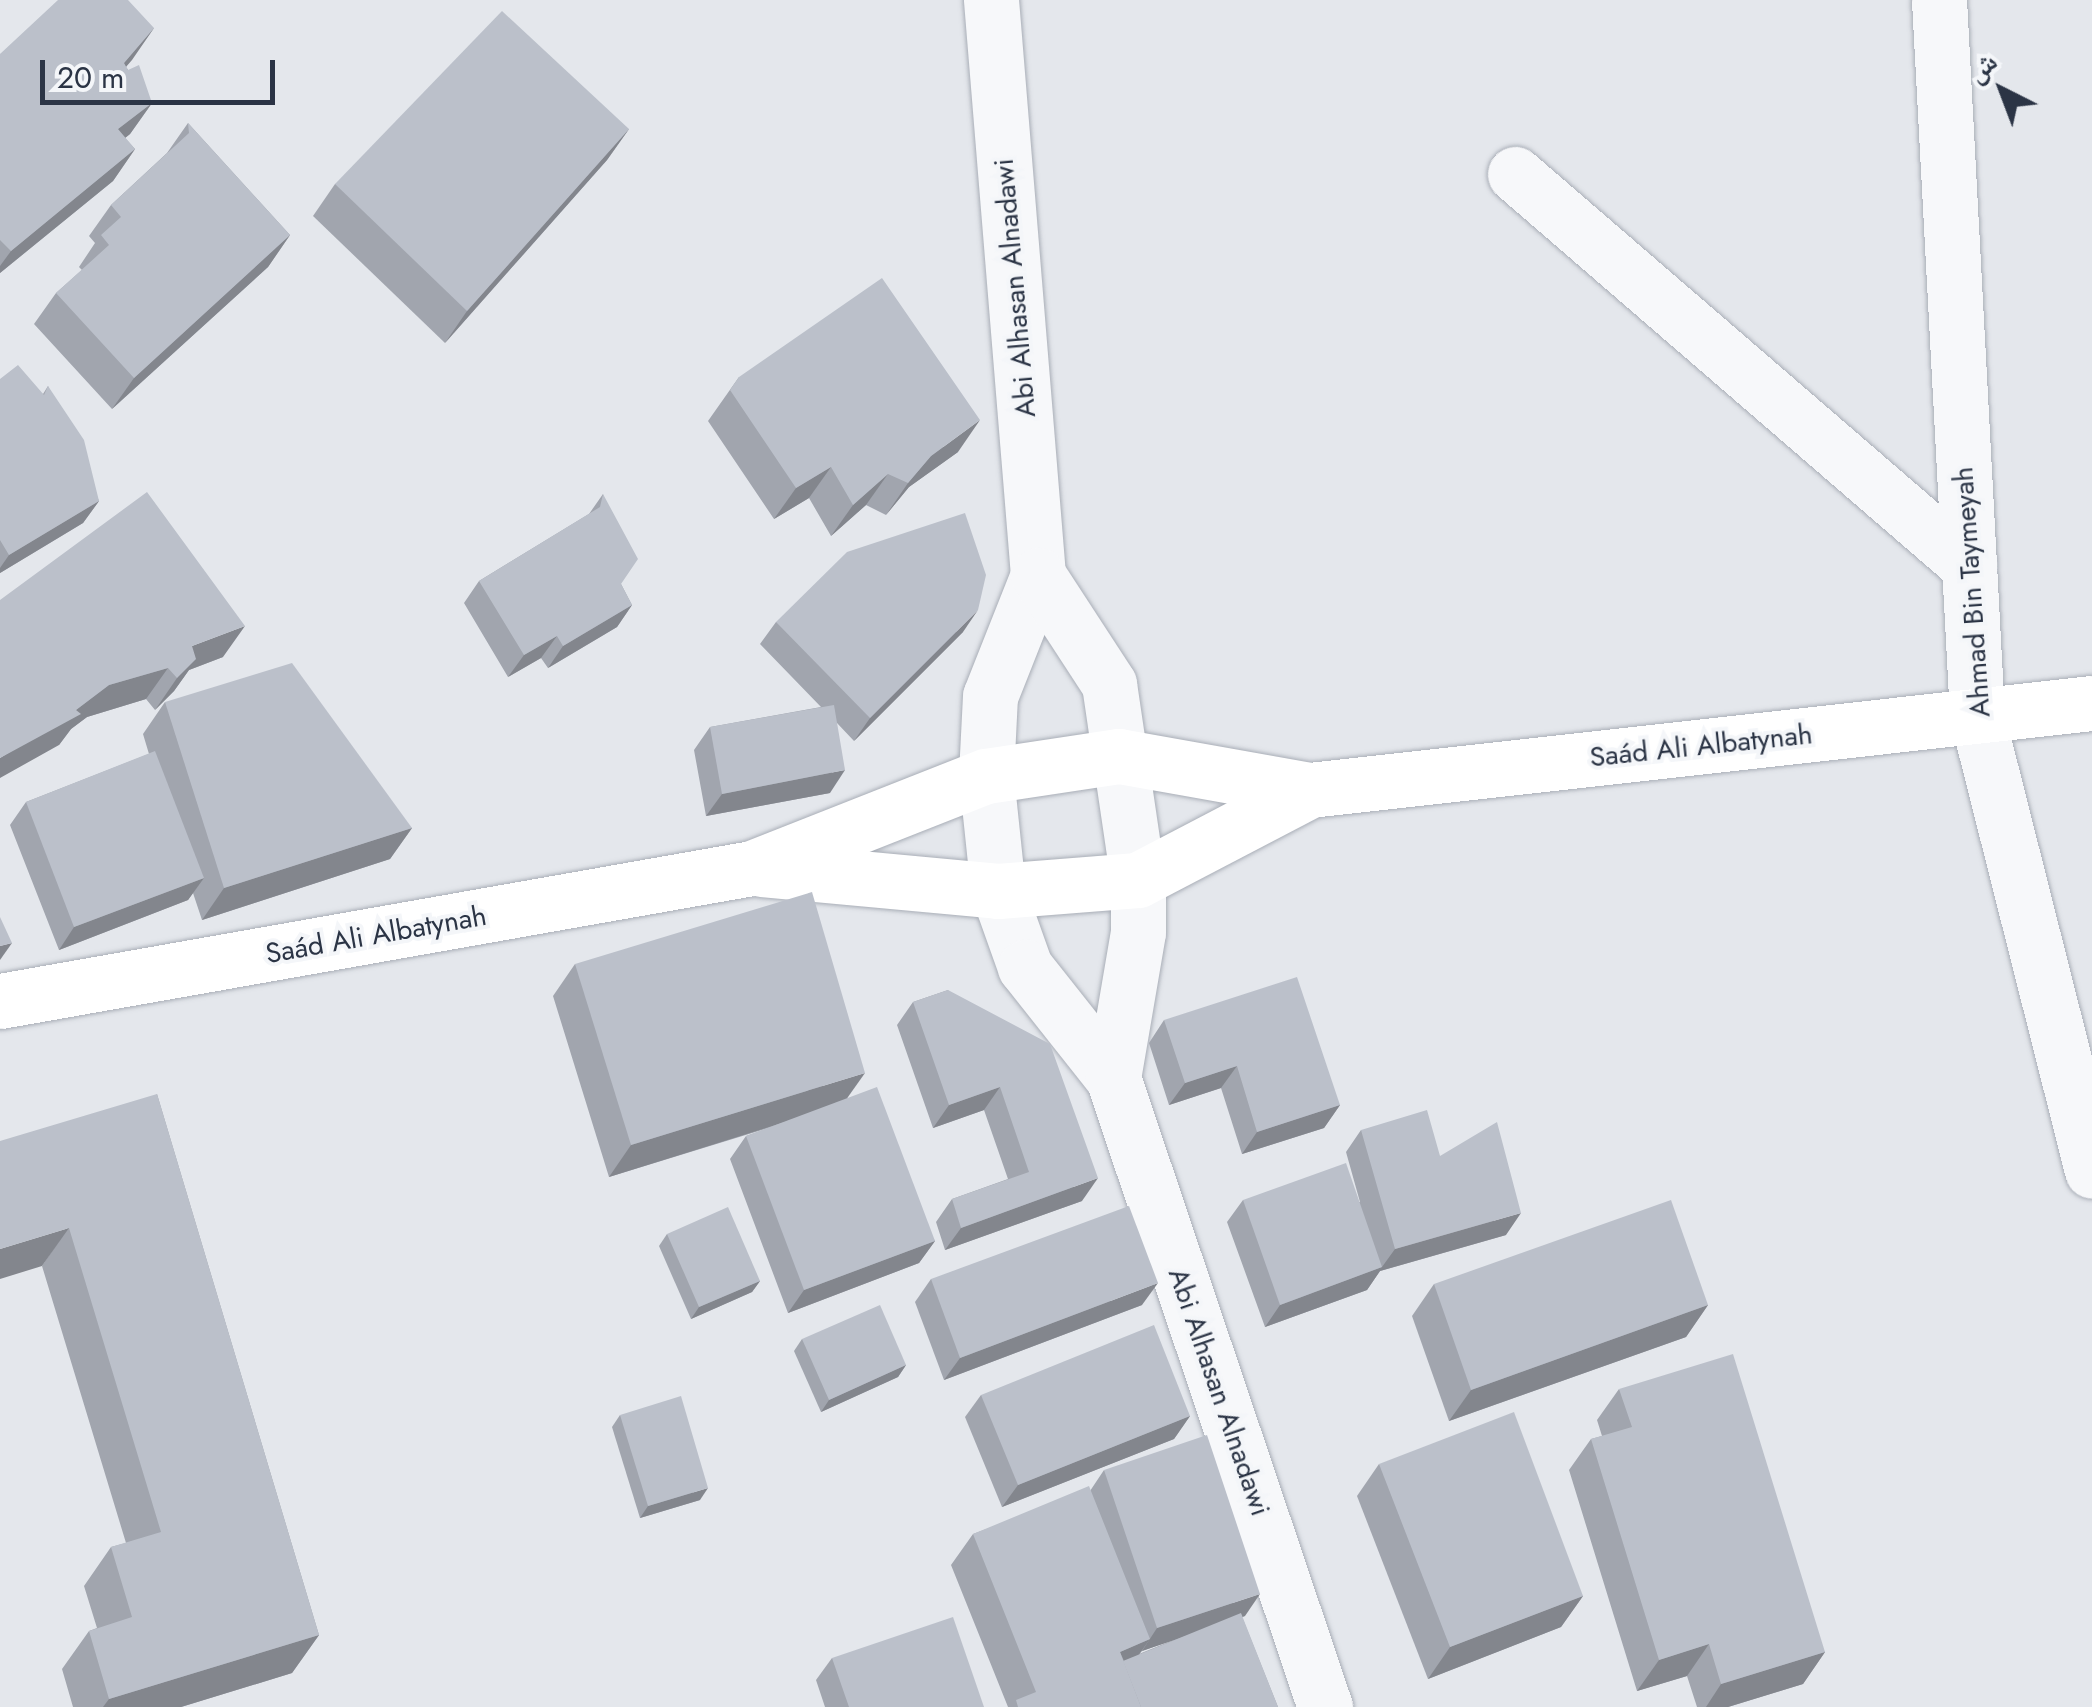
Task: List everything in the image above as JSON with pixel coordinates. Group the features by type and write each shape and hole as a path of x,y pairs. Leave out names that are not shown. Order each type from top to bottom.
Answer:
{"main road":[{"name":"Saád Ali Albatynah","path":"0,1001 752,868 986,776 1119,756 1310,790 2092,703"},
{"name":"Saád Ali Albatynah","path":"752,868 998,891 1138,880 1310,790"}],"street":[{"name":"Abi Alhasan Alnadawi","path":"991,0 1038,575 990,696 986,776 998,891 1025,967 1113,1078 1325,1707"},
{"name":"Ahmad Bin Taymeyah","path":"1939,0 1977,716 2092,1171"},
{"path":"1515,174 1969,566"},
{"name":"Abi Alhasan Alnadawi","path":"1038,575 1109,684 1138,880 1138,932 1113,1078"}],"building":[{"path":"58,0 128,0 154,28 124,63 128,70 139,65 152,103 118,129 135,149 11,251 0,240 0,54"},
{"path":"502,11 629,129 467,311 335,184"},
{"path":"188,123 290,235 134,378 56,293 109,245 101,235 121,217 111,205 189,133"},
{"path":"882,278 980,420 931,456 908,483 888,474 853,505 831,467 796,488 730,390 739,377"},
{"path":"18,365 44,395 48,386 84,440 99,501 9,555 0,540 0,379"},
{"path":"147,492 245,626 192,646 196,659 177,678 168,668 109,685 76,710 81,714 0,758 0,600"},
{"path":"603,494 638,559 621,584 632,605 563,646 557,636 524,655 479,581 600,507"},
{"path":"965,513 986,575 978,610 870,718 776,622 847,552"},
{"path":"292,663 412,828 224,888 165,702"},
{"path":"834,705 845,770 722,794 710,727"},
{"path":"155,751 204,878 74,927 26,802"},
{"path":"812,892 865,1073 631,1145 575,964"},
{"path":"0,917 12,943 0,946"},
{"path":"1297,977 1340,1105 1257,1132 1237,1066 1185,1083 1164,1020"},
{"path":"948,990 1050,1044 1098,1178 961,1228 952,1199 1029,1172 1000,1087 949,1105 913,1002"},
{"path":"877,1087 935,1241 804,1290 746,1136"},
{"path":"157,1094 319,1635 109,1699 89,1631 132,1617 111,1547 161,1532 69,1228 0,1249 0,1141"},
{"path":"1427,1110 1440,1156 1497,1122 1521,1213 1395,1249 1361,1130"},
{"path":"1346,1163 1382,1267 1280,1305 1243,1200"},
{"path":"1671,1200 1708,1305 1471,1390 1434,1284"},
{"path":"1129,1206 1158,1283 960,1358 931,1279"},
{"path":"728,1207 760,1281 699,1307 667,1234"},
{"path":"880,1305 906,1365 829,1400 802,1339"},
{"path":"1154,1325 1190,1416 1018,1485 981,1395"},
{"path":"1733,1354 1825,1652 1721,1684 1709,1644 1659,1660 1591,1439 1632,1427 1619,1389"},
{"path":"681,1396 708,1488 648,1506 620,1415"},
{"path":"1514,1412 1583,1596 1450,1647 1379,1464"},
{"path":"1207,1435 1260,1594 1157,1628 1104,1470"},
{"path":"1089,1486 1150,1639 1120,1652 1141,1707 1018,1707 1016,1700 1036,1692 973,1534"},
{"path":"1241,1613 1278,1707 1141,1707 1123,1661"},
{"path":"953,1617 984,1707 849,1707 832,1658"}]}
